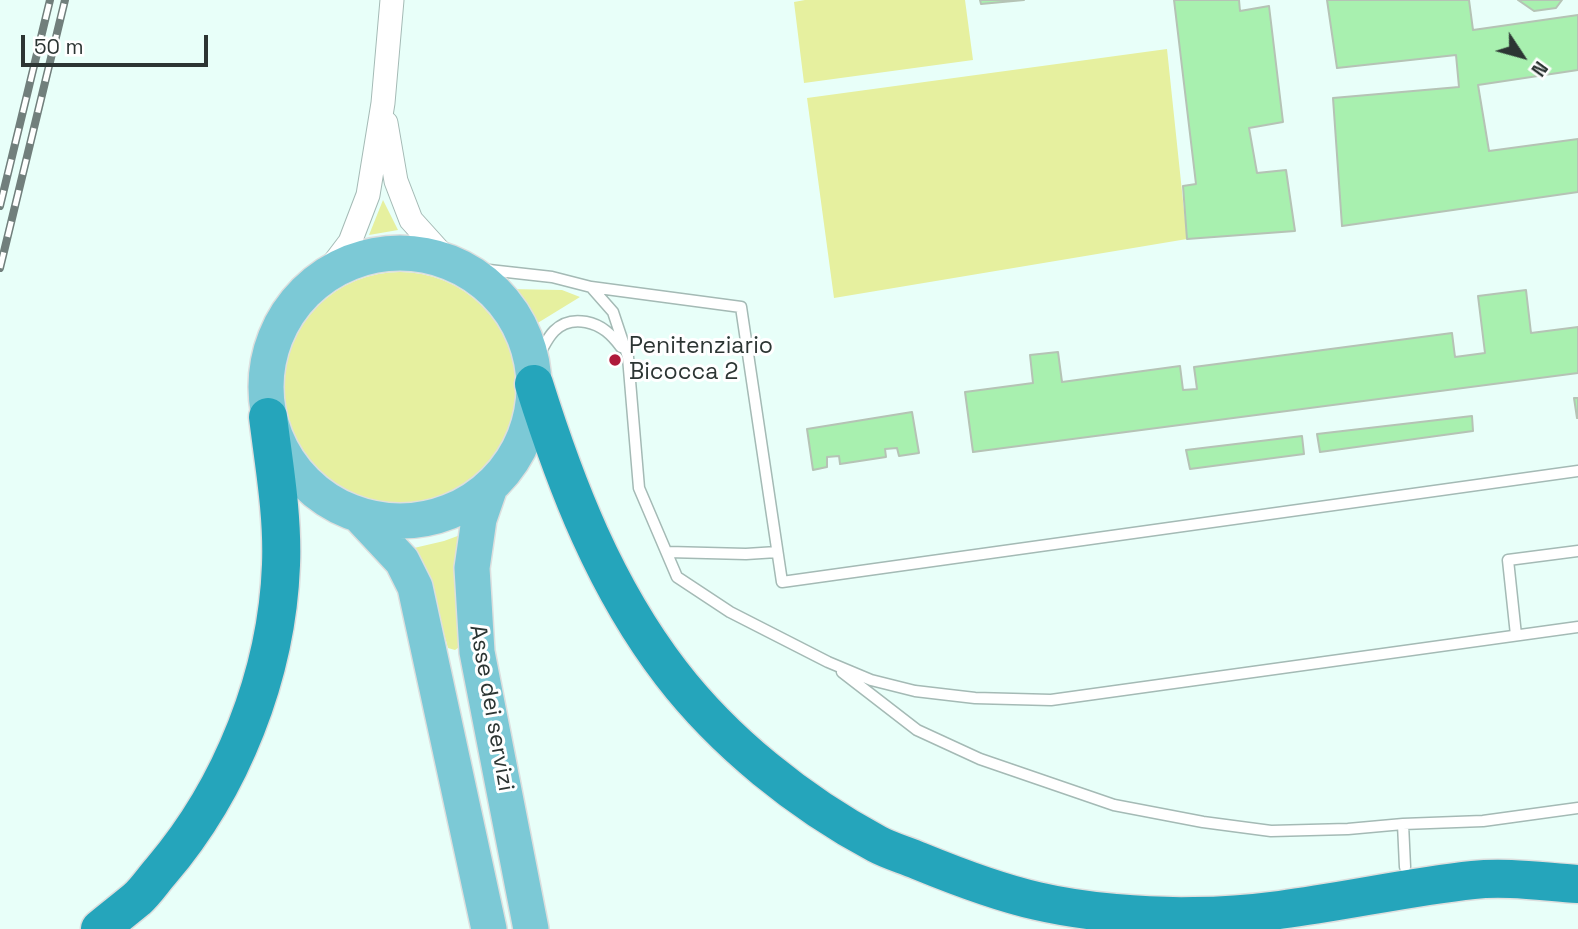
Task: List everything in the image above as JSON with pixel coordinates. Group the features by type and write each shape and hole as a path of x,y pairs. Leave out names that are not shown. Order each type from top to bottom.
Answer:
{"highway":[{"path":"534,376 576,505 604,566 671,673 758,762 816,807 878,844 964,879 1039,902 1131,915 1245,914 1477,879 1578,886"},
{"path":"100,929 138,898 181,847 214,794 238,745 259,690 275,631 281,564 276,478 268,417"},
{"path":"1270,929 1578,886"}],"main road":[{"path":"385,253 417,253 455,264 483,281 509,309 527,343 534,376 533,407 519,451 490,487 468,503 442,515 415,521 388,522 360,516 334,506 311,489 292,469 277,444 268,417 265,385 269,353 281,323 300,296 325,275 354,261 385,253"},
{"name":"Asse dei servizi","path":"490,487 480,519 472,568 477,652 531,929"},
{"name":"Asse dei servizi","path":"360,516 402,561 415,587 489,929"}],"street":[{"path":"325,275 351,242 368,195 383,103 392,0"},
{"path":"383,103 396,181 411,220 455,264"}],"lane":[{"path":"455,264 552,276 591,287 741,307 782,582 1578,471"},
{"path":"591,287 613,312 628,357 639,488 677,577 730,612 828,662 872,680 915,691 975,698 1051,700 1578,627"},
{"path":"534,376 545,342 562,324 573,320 592,323 612,334 628,357"},
{"path":"1516,635 1508,560 1578,551"},
{"path":"668,552 777,552"},
{"path":"828,662 917,730 980,759 1114,805 1203,822 1271,831 1483,821 1578,807"},
{"path":"1403,824 1405,867"}],"green space":[{"path":"965,0 973,60 804,83 794,2"},
{"path":"1167,49 1187,239 834,298 807,98"},
{"path":"383,200 398,230 369,235"},
{"path":"400,272 444,281 482,306 507,344 516,388 507,432 482,470 444,495 400,504 356,495 318,470 293,432 284,388 293,344 318,306 356,281"},
{"path":"508,289 562,290 580,297 536,324"},
{"path":"463,534 462,645 455,650 448,648 427,572 414,548"}],"building":[{"path":"980,0 1024,0 981,4"},
{"path":"1174,0 1239,0 1240,11 1269,6 1283,122 1249,128 1257,173 1286,170 1295,231 1187,239 1183,186 1196,184"},
{"path":"1327,0 1469,0 1473,30 1578,15 1578,70 1478,85 1489,151 1578,139 1578,192 1342,226 1333,98 1459,87 1456,55 1337,68"},
{"path":"1518,0 1562,0 1556,8 1534,11"},
{"path":"1526,290 1531,333 1578,327 1578,373 973,452 965,392 1033,383 1030,355 1058,352 1062,382 1180,366 1183,390 1197,389 1194,367 1452,333 1455,357 1485,353 1478,296"},
{"path":"1574,398 1578,398 1578,418 1577,418"},
{"path":"912,412 919,453 899,456 897,448 885,449 886,457 840,464 839,456 827,457 827,467 813,470 807,429"},
{"path":"1472,416 1473,431 1320,452 1317,434"},
{"path":"1302,436 1304,454 1190,469 1186,450"}],"railway":[{"path":"0,206 50,0"},
{"path":"0,268 65,0"}],"place":[{"name":"Penitenziario Bicocca 2","path":"615,360"}]}
